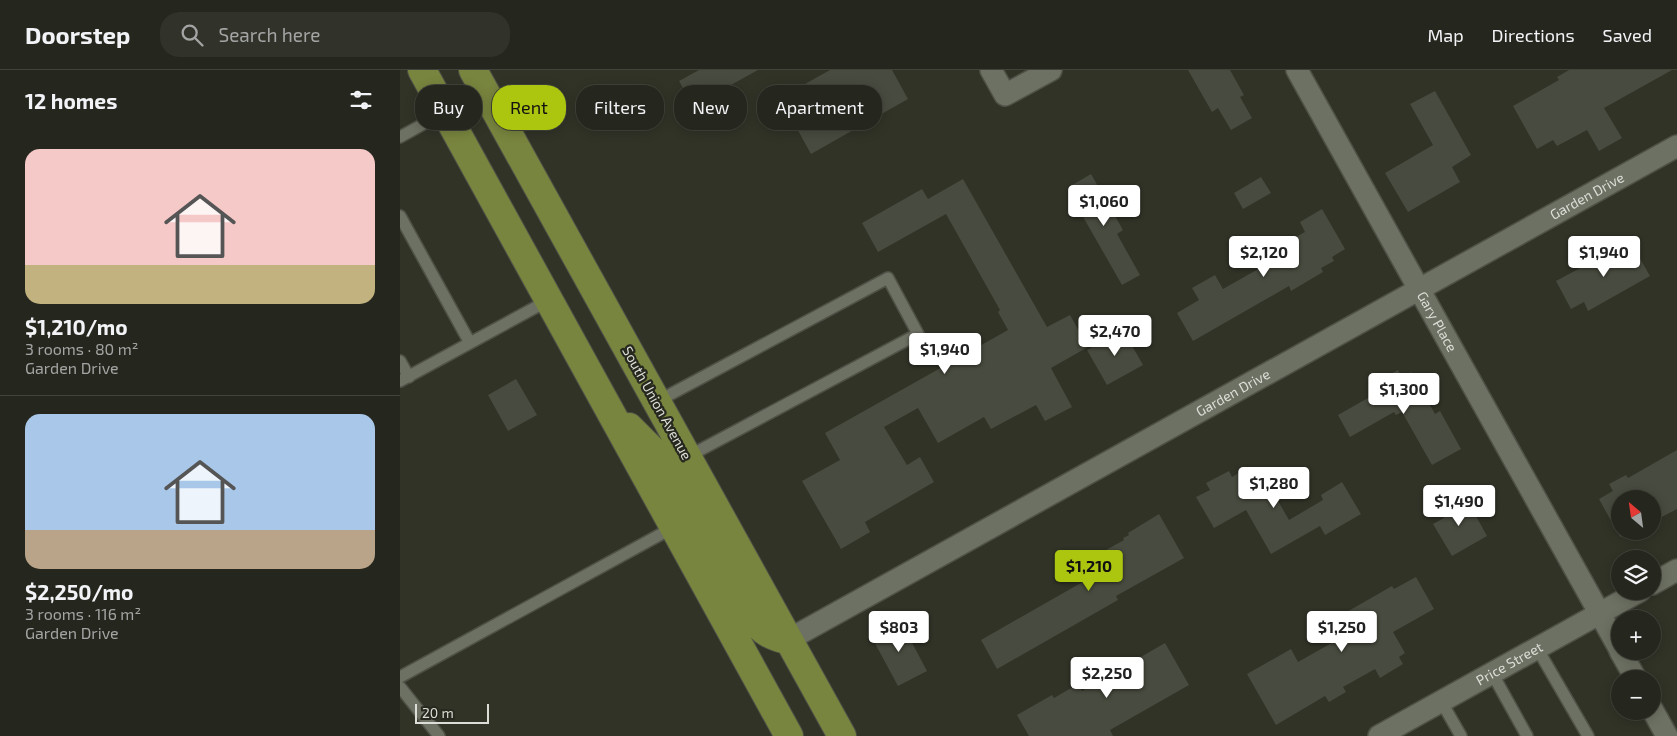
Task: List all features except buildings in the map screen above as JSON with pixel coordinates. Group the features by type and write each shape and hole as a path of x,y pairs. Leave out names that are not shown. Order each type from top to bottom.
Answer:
{"main road":[{"path":"422,70 430,85"},
{"name":"South Union Avenue","path":"473,70 842,736"},
{"path":"455,130 789,736"},
{"path":"606,404 657,455 744,611 760,628 774,638 788,640"}],"street":[{"path":"991,70 1005,96 1051,70"},
{"name":"Gary Place","path":"1297,70 1611,634"},
{"name":"Garden Drive","path":"788,640 1677,146"},
{"path":"1661,579 1677,570"},
{"name":"Price Street","path":"1379,736 1624,600"},
{"path":"1658,720 1667,736"}],"lane":[{"path":"400,137 415,129"},
{"path":"400,216 470,343"},
{"path":"656,402 888,278 918,334 687,457"},
{"path":"400,361 404,379 549,300"},
{"path":"400,677 674,527"},
{"path":"1538,648 1588,736"},
{"path":"1492,673 1527,736"},
{"path":"400,687 438,736"},
{"path":"1441,702 1461,736"}]}
